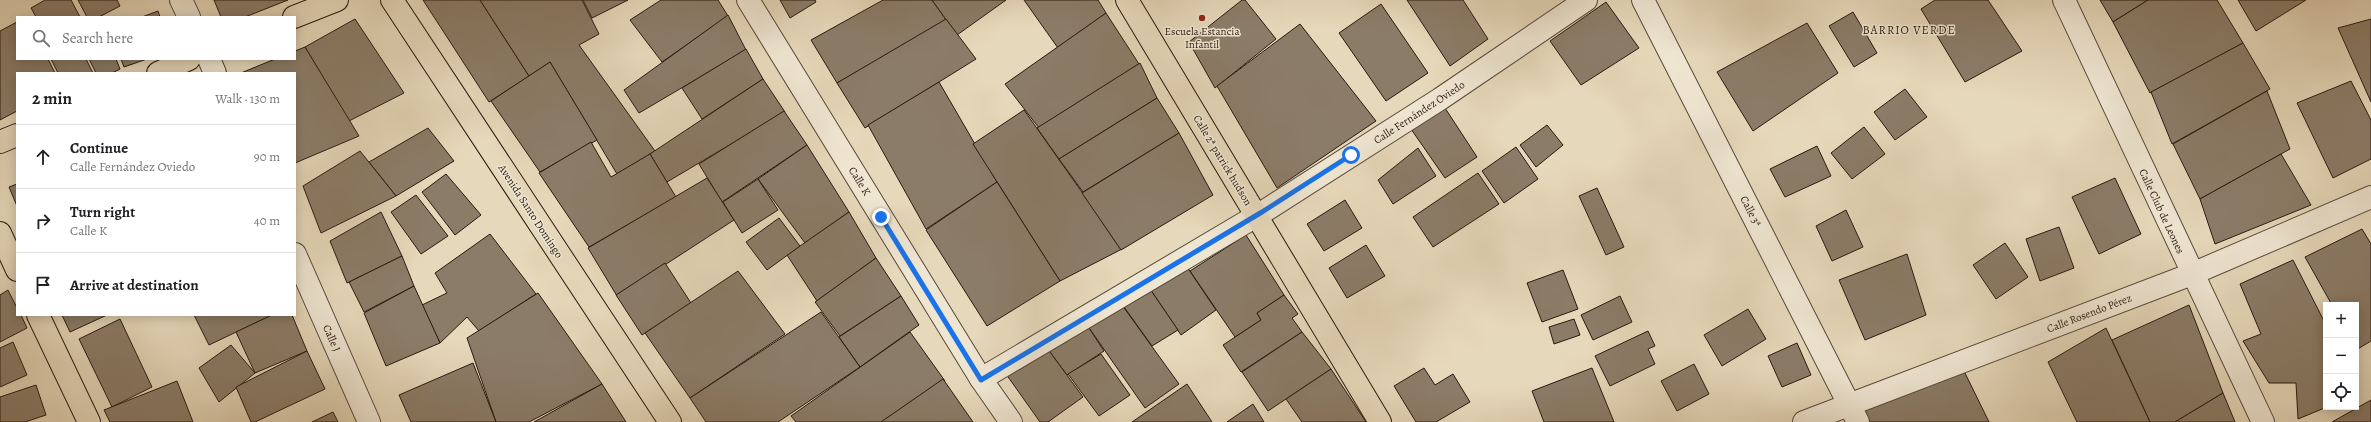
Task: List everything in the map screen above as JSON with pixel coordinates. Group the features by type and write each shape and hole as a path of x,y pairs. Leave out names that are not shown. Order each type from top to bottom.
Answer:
{"main road":[{"path":"296,16 337,0"},
{"name":"Avenida Santo Domingo","path":"392,0 670,422"},
{"name":"Calle 2ª patrick hudson","path":"1127,0 1380,422"},
{"path":"160,72 188,60"},
{"path":"0,142 16,135"},
{"path":"0,233 16,268"},
{"path":"38,316 89,422"}],"street":[{"path":"181,0 189,16"},
{"name":"Calle K","path":"748,0 981,380 1011,422"},
{"name":"Calle Fernández Oviedo","path":"981,380 1256,215 1440,99 1586,0"},
{"name":"Calle 3ª","path":"1644,0 1853,413"},
{"name":"Calle Club de Leones","path":"2064,0 2263,422"},
{"path":"209,60 215,72"},
{"name":"Calle Rosendo Pérez","path":"1804,422 1853,413 2192,274 2371,197"},
{"name":"Calle J","path":"296,256 369,422"}],"building":[{"path":"45,0 71,0 79,16 35,16 31,8"},
{"path":"78,0 117,0 120,6 101,16 86,16"},
{"path":"214,0 288,0 248,16 221,16"},
{"path":"423,0 480,0 529,76 489,102"},
{"path":"480,0 582,0 599,34 579,45 655,151 617,174 550,62 529,76"},
{"path":"583,0 628,0 592,18"},
{"path":"661,0 718,0 728,16 662,62 630,20"},
{"path":"780,0 815,0 816,2 790,18"},
{"path":"883,0 932,0 947,21 837,83 811,40"},
{"path":"932,0 1006,0 957,35"},
{"path":"1024,0 1098,0 1106,13 1058,48"},
{"path":"1242,0 1245,0 1276,39 1215,88 1189,42"},
{"path":"1407,0 1463,0 1488,39 1450,66"},
{"path":"1935,0 1988,0 2022,51 1965,82 1921,9"},
{"path":"2100,0 2148,0 2113,22"},
{"path":"2148,0 2217,0 2243,43 2150,93 2113,22"},
{"path":"2238,0 2306,0 2256,31"},
{"path":"1606,2 1639,48 1581,85 1550,41"},
{"path":"1381,4 1428,73 1386,101 1339,33"},
{"path":"158,11 160,16 145,16"},
{"path":"1853,12 1877,53 1854,67 1829,26"},
{"path":"1106,13 1139,64 1039,128 1005,84"},
{"path":"728,15 746,50 639,113 624,90"},
{"path":"355,19 404,93 349,121 305,47"},
{"path":"946,19 976,59 865,128 837,83"},
{"path":"2371,19 2371,102 2338,28"},
{"path":"16,23 16,60 48,60 54,72 16,72 16,112 0,120 0,31"},
{"path":"1807,23 1838,73 1753,131 1717,72"},
{"path":"1300,24 1376,121 1277,188 1217,86"},
{"path":"2243,43 2270,89 2172,144 2151,92"},
{"path":"305,47 359,136 296,163 296,72 243,72 273,60 296,60 296,51"},
{"path":"746,49 763,79 702,119 682,88"},
{"path":"52,60 86,60 92,72 58,72"},
{"path":"90,60 116,60 120,69 114,72 96,72"},
{"path":"121,60 144,60 124,67"},
{"path":"550,62 597,140 540,172 491,101"},
{"path":"1140,63 1157,98 1059,159 1037,128"},
{"path":"763,79 785,112 667,182 650,154"},
{"path":"2351,81 2371,120 2371,159 2333,178 2297,103"},
{"path":"939,82 997,182 926,229 868,125"},
{"path":"1905,89 1927,117 1895,140 1874,112"},
{"path":"2267,91 2290,149 2200,199 2173,144"},
{"path":"1157,98 1179,133 1083,192 1059,159"},
{"path":"1445,108 1477,157 1445,178 1411,129"},
{"path":"1024,110 1122,249 1060,281 973,144"},
{"path":"784,111 807,145 722,202 699,164"},
{"path":"1547,125 1563,145 1536,167 1520,145"},
{"path":"1864,127 1885,154 1852,179 1831,153"},
{"path":"428,128 454,161 396,196 369,162"},
{"path":"1179,133 1213,195 1121,250 1082,193"},
{"path":"591,142 611,177 650,154 676,197 589,247 539,173"},
{"path":"807,145 849,212 805,243 758,179"},
{"path":"1817,146 1831,176 1785,197 1770,169"},
{"path":"1516,147 1538,179 1504,203 1482,171"},
{"path":"1418,148 1436,176 1393,204 1378,180"},
{"path":"360,151 396,196 321,233 303,186"},
{"path":"2281,154 2311,205 2215,244 2200,199"},
{"path":"1478,173 1499,204 1433,247 1413,217"},
{"path":"446,174 481,215 455,235 422,192"},
{"path":"707,178 734,220 617,296 588,248"},
{"path":"2115,178 2141,234 2099,254 2072,197"},
{"path":"758,179 778,210 742,233 723,202"},
{"path":"997,182 1060,281 987,326 926,230"},
{"path":"16,184 16,204 9,187"},
{"path":"1597,188 1624,247 1606,255 1579,196"},
{"path":"416,195 448,236 421,254 391,212"},
{"path":"1345,200 1362,228 1324,251 1307,224"},
{"path":"1846,210 1863,247 1832,261 1816,226"},
{"path":"381,212 402,256 347,283 330,241"},
{"path":"849,212 876,258 817,301 787,255"},
{"path":"779,218 800,246 767,270 746,242"},
{"path":"2059,227 2074,268 2040,281 2026,239"},
{"path":"2362,229 2371,244 2371,341 2359,348 2359,302 2330,302 2305,257"},
{"path":"490,234 536,294 479,331 467,317 440,343 422,305 447,293 435,273"},
{"path":"1246,235 1284,295 1257,313 1261,320 1235,337 1190,271"},
{"path":"2005,243 2028,277 1996,299 1973,265"},
{"path":"1366,245 1385,276 1347,298 1329,268"},
{"path":"1907,254 1926,315 1865,340 1839,280"},
{"path":"402,256 414,286 364,312 349,282"},
{"path":"876,258 901,296 840,336 815,302"},
{"path":"2293,260 2323,319 2323,409 2298,419 2296,383 2269,383 2243,341 2261,334 2240,284"},
{"path":"665,263 691,303 642,335 616,295"},
{"path":"1185,264 1216,310 1181,335 1150,289"},
{"path":"1563,270 1578,309 1542,322 1527,283"},
{"path":"738,271 785,334 690,398 645,333"},
{"path":"414,286 440,343 386,366 364,313"},
{"path":"1150,289 1178,330 1152,346 1124,307"},
{"path":"8,290 16,306 16,316 21,316 27,328 0,342 0,295"},
{"path":"538,293 602,384 529,422 496,422 467,338"},
{"path":"1284,295 1298,314 1292,318 1302,332 1241,372 1223,345 1261,320 1257,313"},
{"path":"901,296 919,325 860,367 839,337"},
{"path":"1620,296 1632,322 1593,340 1581,315"},
{"path":"1122,305 1179,384 1145,408 1087,325"},
{"path":"2189,305 2223,393 2175,422 2150,422 2112,340"},
{"path":"1748,309 1766,339 1722,366 1704,335"},
{"path":"821,312 860,367 778,422 706,422 690,398"},
{"path":"62,316 105,316 70,332"},
{"path":"194,316 270,316 209,345"},
{"path":"270,316 292,316 307,351 255,373 236,332"},
{"path":"120,319 152,387 112,407 79,339"},
{"path":"1574,319 1580,335 1554,344 1549,327"},
{"path":"1087,325 1104,351 1067,375 1047,348"},
{"path":"2106,328 2150,422 2077,422 2048,362"},
{"path":"1648,331 1655,346 1648,349 1655,364 1610,386 1595,356"},
{"path":"910,332 945,381 883,422 796,422 791,416"},
{"path":"1302,332 1331,369 1268,411 1242,372"},
{"path":"13,342 27,375 0,387 0,348"},
{"path":"1797,343 1811,375 1782,387 1768,356"},
{"path":"231,345 255,373 219,402 199,368"},
{"path":"1047,348 1083,397 1048,422 1040,422 1006,374"},
{"path":"307,351 325,389 255,422 251,422 236,387"},
{"path":"1101,354 1130,395 1099,416 1068,374"},
{"path":"473,363 496,422 411,422 399,395"},
{"path":"1694,364 1709,394 1677,411 1661,381"},
{"path":"1424,368 1435,385 1453,374 1470,402 1436,422 1416,422 1394,386"},
{"path":"1592,368 1614,422 1544,422 1532,391"},
{"path":"1331,369 1366,422 1302,422 1286,399"},
{"path":"1964,371 1989,422 1870,422 1864,411"},
{"path":"943,379 973,422 881,422"},
{"path":"177,381 193,422 110,422 104,410"},
{"path":"602,384 626,422 534,422"},
{"path":"1187,384 1212,422 1132,422"},
{"path":"36,385 46,415 25,422 0,422 0,397"},
{"path":"2223,393 2235,422 2175,422"},
{"path":"2371,400 2371,422 2332,422 2353,410 2359,410 2359,407"},
{"path":"1253,404 1264,422 1227,422"},
{"path":"333,412 338,422 312,422"}],"place":[{"name":"Escuela Estancia Infantil","path":"1202,18"}],"district":[{"name":"BARRIO VERDE","path":"1909,30"}],"route":[{"path":"881,217 981,380 1262,212 1351,155"}]}
